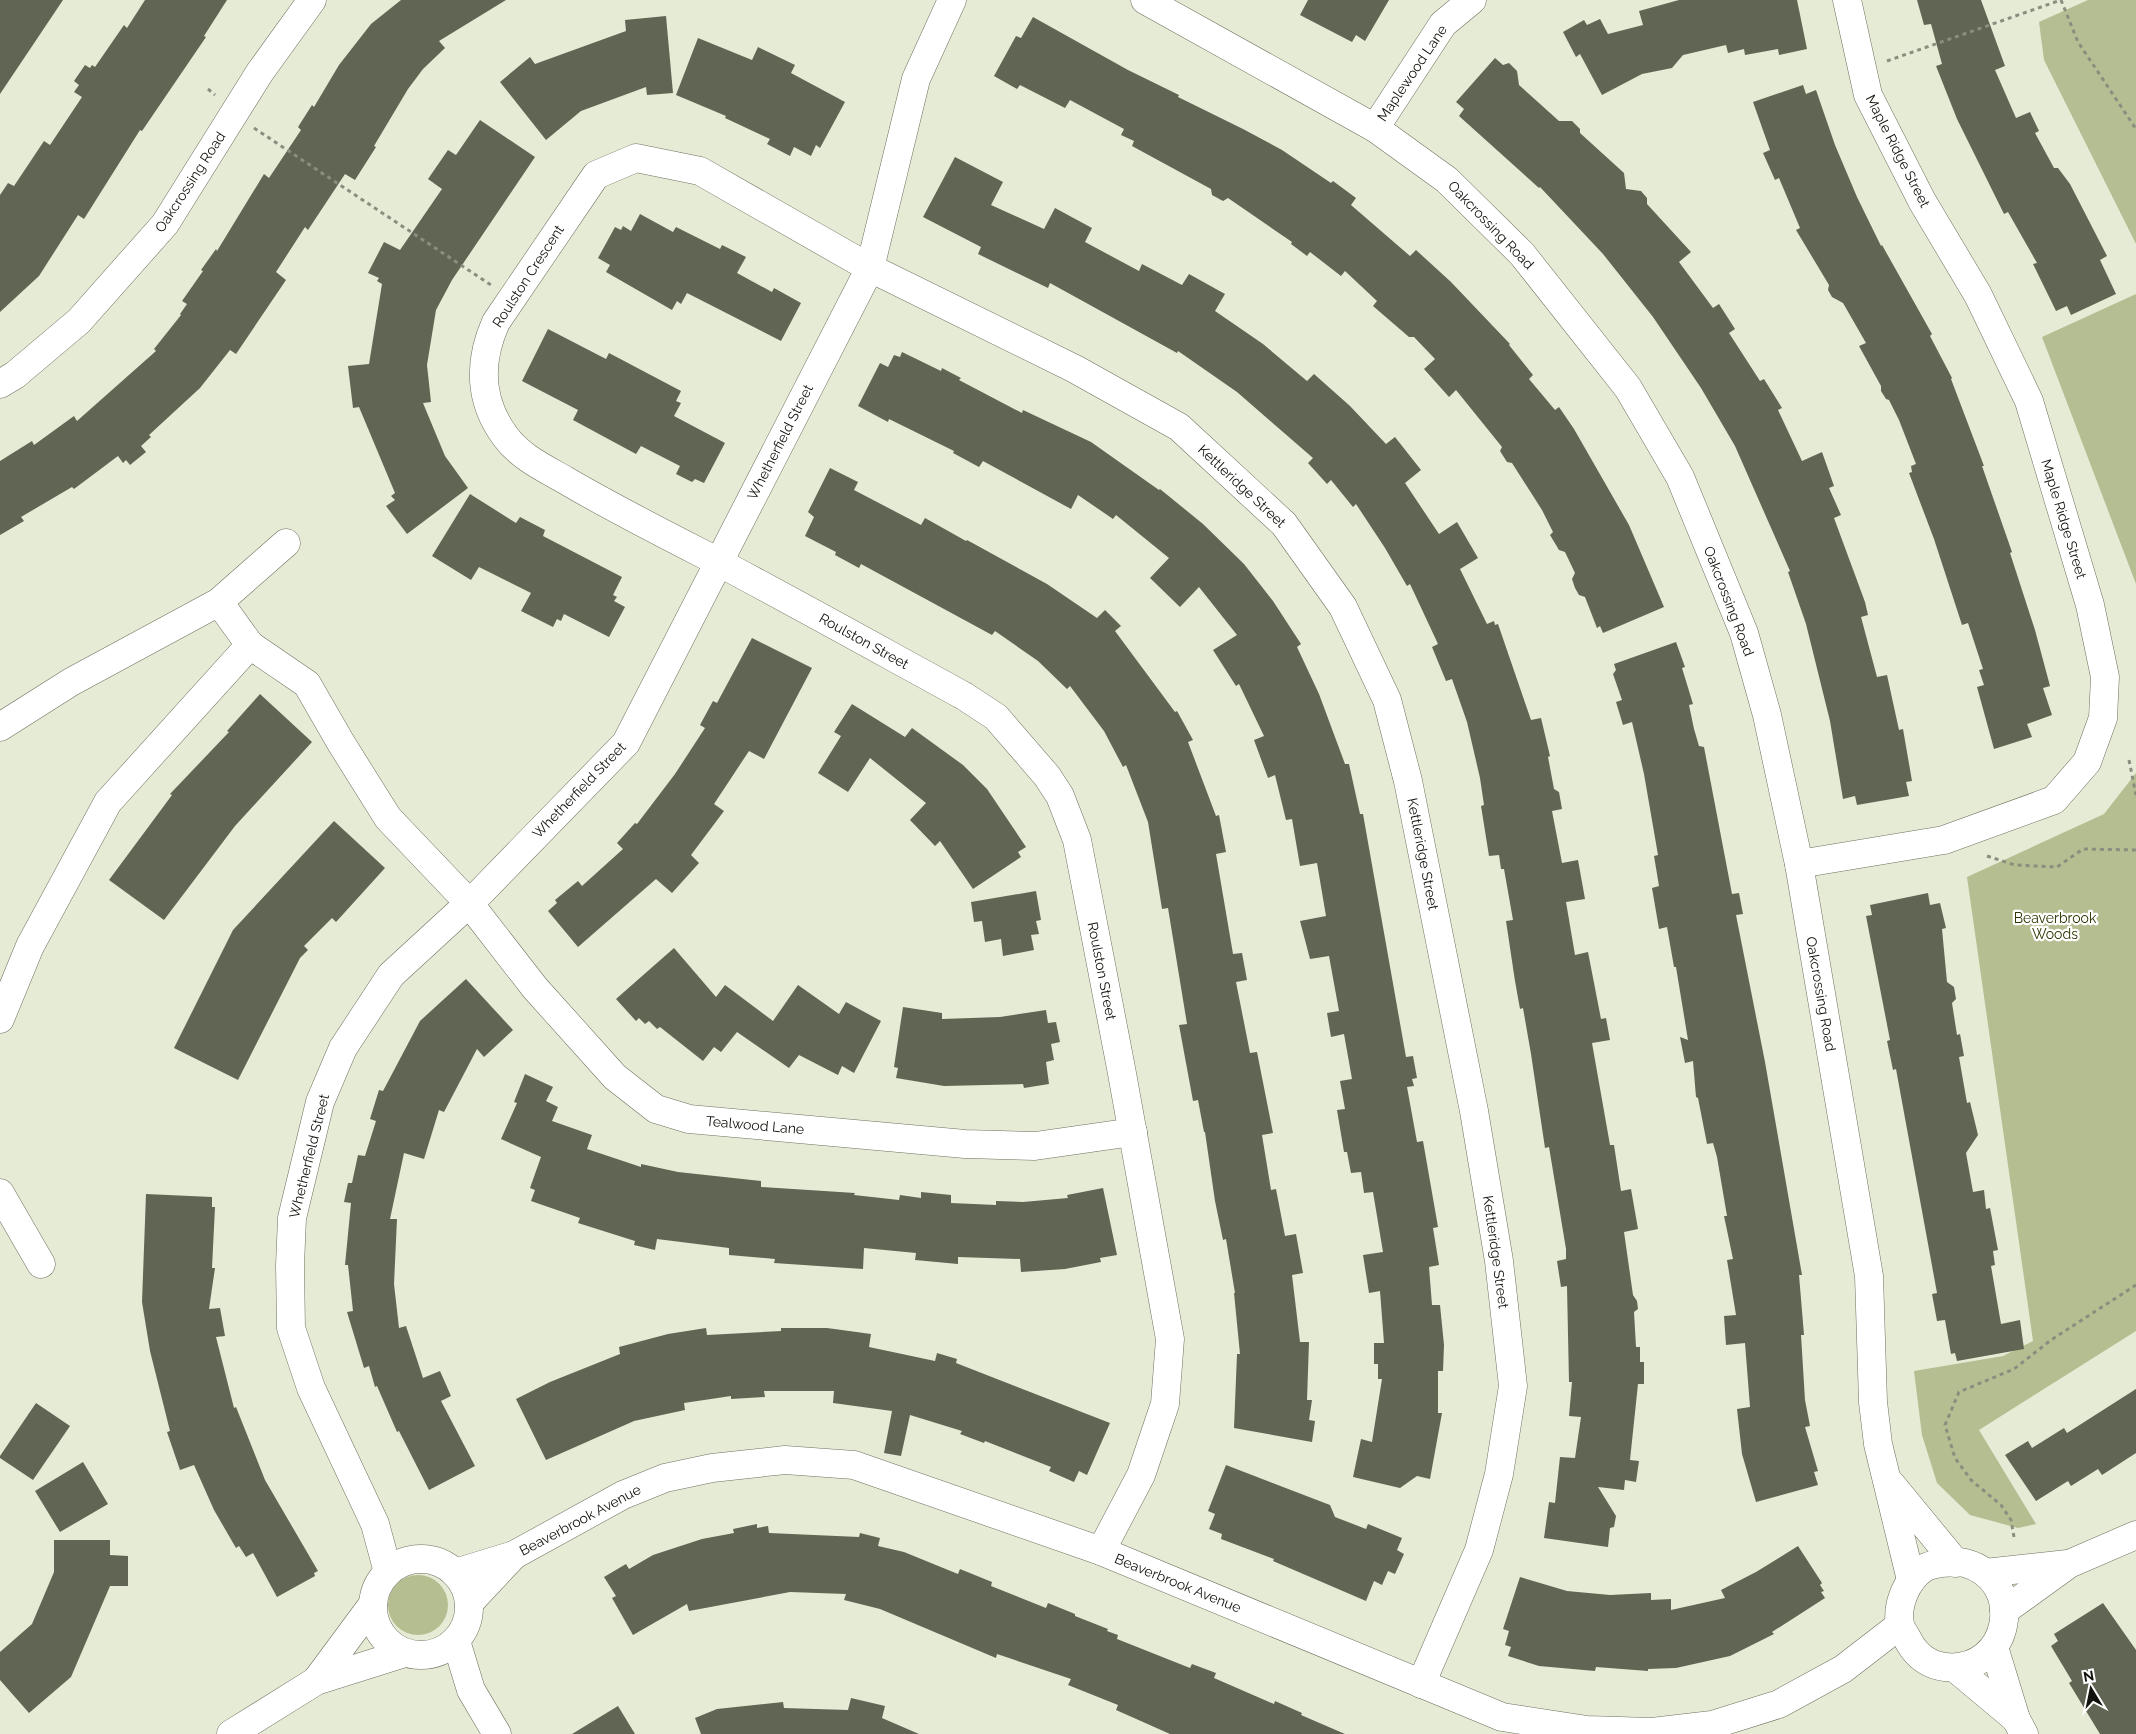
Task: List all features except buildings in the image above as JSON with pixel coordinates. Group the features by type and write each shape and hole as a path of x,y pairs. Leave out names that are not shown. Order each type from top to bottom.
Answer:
{"street":[{"name":"Oakcrossing Road","path":"0,384 16,375 79,321 165,224 260,72 312,0"},
{"name":"Whetherfield Street","path":"388,1572 375,1524 311,1388 292,1328 290,1265 292,1218 320,1102 343,1048 392,975 470,903 626,743 870,268 916,79 952,0"},
{"name":"Oakcrossing Road","path":"1145,0 1375,128 1447,180 1522,254 1628,388 1680,477 1744,633 1767,715 1799,864 1869,1276 1873,1402 1878,1444 1910,1580"},
{"name":"Maplewood Lane","path":"1375,128 1443,24 1472,0"},
{"name":"Maple Ridge Street","path":"1799,864 1944,840 2054,800 2087,762 2103,718 2105,677 2090,605 2029,401 1978,295 1922,201 1868,95 1847,0"},
{"name":"Roulston Crescent","path":"719,562 600,501 525,456 506,438 491,415 483,371 488,341 496,322 596,175 636,158 700,171 870,268"},
{"name":"Kettleridge Street","path":"870,268 1075,369 1179,427 1284,524 1343,607 1387,700 1408,781 1474,1111 1498,1261 1513,1386 1499,1474 1479,1550 1421,1684"},
{"path":"0,727 70,682 219,602 286,544"},
{"name":"Roulston Street","path":"719,562 964,696 996,717 1047,776 1060,796 1077,840 1133,1132 1170,1339 1165,1404 1141,1475 1101,1551"},
{"name":"Tealwood Lane","path":"219,602 250,645 307,684 341,744 388,818 470,903 535,988 615,1077 656,1109 689,1119 965,1144 1036,1146 1133,1132"},
{"path":"0,1018 30,946 108,802 250,645"},
{"path":"0,1193 41,1264"},
{"name":"Beaverbrook Avenue","path":"455,1573 514,1555 622,1495 665,1478 712,1468 785,1460 854,1464 1101,1551 1502,1717 1587,1730 1652,1732 1712,1725 1779,1704 1843,1669 1900,1625"},
{"name":"Oakcrossing Road","path":"1886,1478 1956,1563"},
{"path":"231,1734 316,1681 413,1654 440,1652 456,1641 466,1623 469,1604 455,1573 444,1565 428,1559 375,1524"},
{"path":"2004,1611 2069,1564 2136,1535"},
{"name":"Beaverbrook Avenue","path":"469,1604 514,1555"},
{"path":"428,1559 410,1560 388,1572 375,1592 373,1604 376,1625 387,1642 413,1654 471,1690"},
{"path":"1942,1563 1964,1563 1985,1573 1999,1587 2005,1619 2002,1634 1984,1658 1970,1665 1955,1668 1940,1666 1926,1660 1914,1651 1900,1625 1900,1605 1910,1580 1925,1567 1942,1563"},
{"path":"1985,1573 2069,1564"},
{"path":"316,1681 373,1604"},
{"path":"456,1641 471,1690 497,1734"},
{"path":"1994,1647 2020,1727"},
{"name":"Beaverbrook Avenue","path":"1843,1669 1914,1651"},
{"path":"1955,1668 2020,1727"}],"path":[{"path":"1862,69 2061,0 2078,42 2136,129"},
{"path":"208,89 260,133 512,299"},
{"path":"2129,760 2136,795"},
{"path":"1987,856 2015,865 2057,867 2083,849 2136,850"},
{"path":"2014,1537 2011,1520 2001,1505 1971,1480 1955,1458 1945,1425 1959,1392 2014,1369 2051,1340 2136,1285"}],"green space":[{"path":"2088,0 2136,0 2136,244 2044,60 2039,22"},
{"path":"2136,294 2136,584 2042,337"},
{"name":"Beaverbrook Woods","path":"2136,773 2136,1331 1979,1430 2036,1524 2018,1528 1970,1515 1937,1483 1922,1435 1914,1371 2003,1356 2033,1341 1967,877 2104,814"},
{"path":"412,1575 424,1575 440,1583 446,1593 448,1605 446,1617 440,1627 424,1635 412,1635 396,1627 388,1611 388,1599 396,1583"}]}
